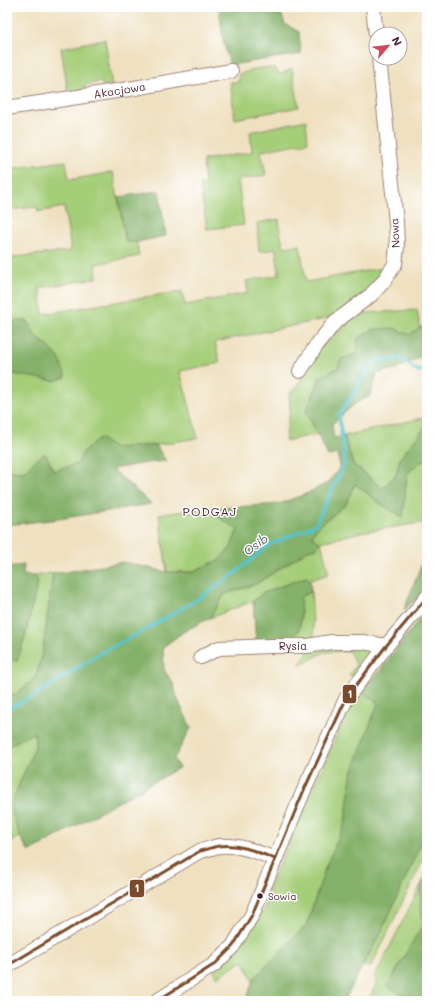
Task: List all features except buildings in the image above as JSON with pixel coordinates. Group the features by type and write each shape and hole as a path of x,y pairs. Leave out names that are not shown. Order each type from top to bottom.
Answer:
{"street":[{"path":"373,7 375,26"},
{"name":"Nowa","path":"300,371 316,346 335,322 371,295 384,281 395,264 397,246 396,222 380,66"},
{"name":"Akacjowa","path":"7,108 232,71"},
{"path":"157,1001 215,964 233,946 252,915 275,859 346,700 386,646 427,597"},
{"name":"Rysia","path":"201,657 219,648 307,646 331,642 363,642 386,646"},
{"path":"7,966 200,852 218,846 230,846 275,859"}],"green space":[{"path":"219,7 251,7 252,13 279,8 285,24 299,32 301,54 230,65 223,41"},
{"path":"105,39 112,86 103,86 101,82 85,85 86,89 68,93 61,48"},
{"path":"259,68 275,68 280,75 292,68 299,107 235,119 230,82 239,82 239,74"},
{"path":"306,120 308,142 261,151 266,175 238,180 244,225 207,229 200,185 205,184 203,160 252,152 250,132"},
{"path":"66,161 69,180 113,172 126,242 137,242 139,256 96,264 97,278 40,288 43,314 182,291 185,305 248,293 246,281 279,275 276,249 259,252 257,223 279,219 280,232 284,247 300,245 306,282 387,267 381,278 342,311 325,319 215,342 220,363 180,371 198,438 156,445 84,451 78,464 53,471 32,463 24,472 7,471 7,350 12,360 59,358 48,346 35,336 28,321 7,321 7,258 71,251 64,207 38,212 37,207 7,210 7,169"},
{"path":"159,191 166,236 137,242 126,242 118,197"},
{"path":"417,310 420,327 410,335 394,328 357,354 341,359 338,368 320,377 306,411 318,434 285,441 290,410 289,395 299,383 314,355 332,331 338,332 346,325 345,321 355,312 363,313"},
{"path":"7,321 28,321 35,336 48,346 59,358 66,377 55,381 12,374 12,360 7,350"},
{"path":"427,326 427,352 396,369 377,373 370,396 356,403 332,424 334,438 344,436 353,464 382,488 396,475 400,458 427,425 427,461 420,462 407,474 403,517 384,506 355,484 346,504 316,529 312,536 320,542 317,548 308,550 256,584 225,594 210,618 183,632 163,647 164,670 174,685 177,698 191,728 174,759 179,768 29,852 20,837 10,806 35,747 34,732 7,747 7,694 16,694 36,677 43,650 53,573 123,562 167,572 191,572 219,560 231,547 238,529 205,509 279,504 308,493 329,482 340,467 338,454 328,456 306,411 320,377 338,368 341,359 357,354 358,338 374,329 394,328 410,335 420,327"},
{"path":"427,417 427,425 400,458 396,475 382,488 353,464 344,436"},
{"path":"100,438 114,448 156,445 166,461 112,469 151,504 59,519 7,525 7,471 24,472 32,463 45,453 54,471 77,464 84,451"},
{"path":"427,461 427,522 361,532 321,542 329,574 310,580 306,577 263,593 253,601 210,618 225,594 256,584 308,550 317,548 312,536 316,529 346,504 355,484 384,506 403,516 407,474 420,462"},
{"path":"205,509 238,529 231,547 219,560 191,572 167,572 159,514"},
{"path":"425,555 427,555 427,582 417,598 404,610"},
{"path":"24,565 23,575 34,576 38,580 26,633 17,661 7,658 7,567"},
{"path":"53,573 43,650 36,677 16,694 7,694 7,658 17,661 26,633 38,580 34,576"},
{"path":"306,577 310,580 311,592 300,597 301,617 299,631 290,637 256,643 253,601 263,593"},
{"path":"311,592 314,638 308,641 274,640 299,631 301,616 300,596"},
{"path":"427,609 427,830 384,926 344,1001 246,1001 253,980 307,924 326,866 345,824 351,776 378,703 358,689 374,678"},
{"path":"345,645 372,650 370,656 353,678 349,675 356,665 349,651 324,652 299,666 309,649"},
{"path":"358,689 378,703 351,776 345,824 326,866 307,924 253,980 243,961 217,977 214,971 258,912 262,913 271,893 267,891"},
{"path":"34,731 35,747 10,806 20,837 7,844 7,747"},
{"path":"427,830 427,852 371,967 363,966 384,926"},
{"path":"427,873 427,877 423,882 420,893 423,924 388,986 411,1001 368,1001 378,980 374,978"},
{"path":"427,877 427,1001 411,1001 388,986 423,924 420,893 423,882"}],"waterway":[{"name":"Osib","path":"7,709 32,697 104,651 190,604 230,577 269,545 315,525 345,463 339,415 374,362 400,358 418,371 427,369"}],"transit line":[{"name":"1","path":"157,1001 215,964 233,946 252,915 304,790 346,699 386,646 427,597"},
{"name":"1","path":"7,966 200,851 226,845 241,847 275,859"}],"place":[{"name":"Sowia","path":"260,896"}],"district":[{"name":"PODGAJ","path":"210,512"}]}
